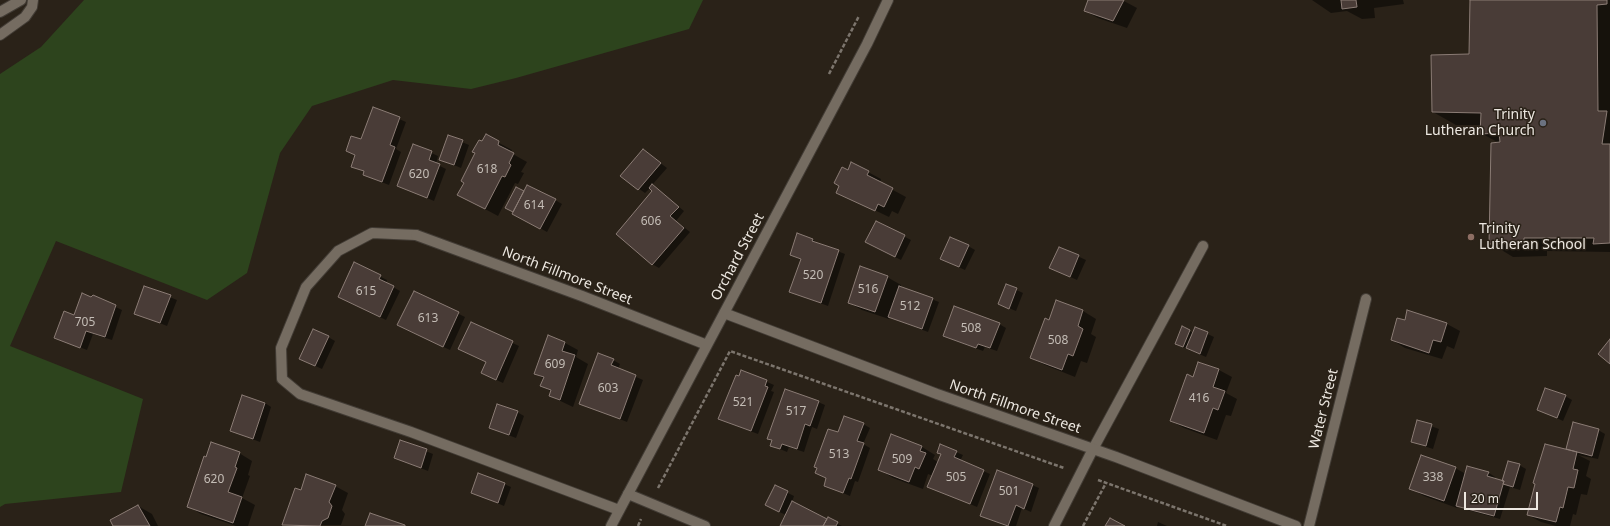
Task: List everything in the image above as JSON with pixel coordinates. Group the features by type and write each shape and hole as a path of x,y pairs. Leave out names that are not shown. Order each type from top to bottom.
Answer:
{"street":[{"path":"0,12 21,0"},
{"path":"0,35 25,17 32,7 33,0"},
{"name":"Orchard Street","path":"611,526 867,44 888,0"},
{"name":"North Fillmore Street","path":"619,510 411,432 300,394 282,379 281,348 306,287 338,251 372,234 416,235 582,296 707,345"},
{"path":"1054,526 1093,449 1203,246"},
{"name":"Water Street","path":"1309,526 1366,299"},
{"name":"North Fillmore Street","path":"724,313 937,394 1093,449 1296,526"},
{"path":"628,494 705,526"}],"path":[{"path":"638,526 730,351 1066,469"},
{"path":"1098,480 1227,526"},
{"path":"1083,526 1106,483"}],"green space":[{"path":"84,0 703,0 689,29 516,78 471,89 393,80 312,106 280,153 247,273 207,300 56,241 10,346 143,399 121,492 5,504 0,507 0,74 41,47"}],"building":[{"path":"1088,0 1124,0 1113,21 1084,11"},
{"path":"1341,0 1356,0 1357,7 1342,9"},
{"name":"Trinity Lutheran Church","path":"1470,0 1607,0 1607,4 1597,5 1598,111 1607,111 1602,144 1610,144 1610,243 1593,244 1594,238 1524,238 1524,243 1489,244 1491,143 1500,142 1499,133 1480,134 1481,113 1432,112 1431,55 1469,54"},
{"path":"373,107 400,117 390,145 395,147 382,182 363,175 364,171 351,167 355,155 346,151 351,136 361,139"},
{"path":"486,134 499,141 498,145 514,153 509,163 511,165 505,177 502,176 485,209 457,195 464,183 461,181 475,153 472,152 479,140 482,141"},
{"path":"448,135 463,140 454,165 439,160"},
{"path":"413,144 432,151 429,160 440,164 427,198 397,186"},
{"path":"643,149 661,163 638,190 620,176"},
{"path":"851,162 869,171 867,175 893,188 884,207 878,204 875,211 836,193 839,186 834,183 842,167 848,170"},
{"path":"652,184 679,207 670,216 684,228 652,265 616,234 652,191 649,188"},
{"path":"527,185 556,199 540,229 512,214"},
{"path":"516,187 524,191 513,212 505,208"},
{"path":"876,221 905,235 895,257 865,242"},
{"path":"797,233 813,239 812,241 839,250 821,303 789,292 801,259 790,255"},
{"path":"950,237 969,245 959,267 940,259"},
{"path":"1059,247 1079,255 1070,277 1049,268"},
{"path":"354,262 381,275 379,279 394,286 380,317 338,297"},
{"path":"860,266 888,276 875,312 848,303"},
{"path":"1006,284 1017,288 1009,309 998,304"},
{"path":"144,286 171,295 160,323 134,314"},
{"path":"899,286 933,298 922,329 888,317"},
{"path":"414,291 459,312 443,347 397,325"},
{"path":"82,293 91,297 93,295 116,305 105,337 86,331 80,348 54,338 64,311 74,315"},
{"path":"1056,300 1083,310 1078,326 1083,329 1073,356 1068,354 1062,370 1030,358 1045,318 1049,320"},
{"path":"954,306 1000,323 990,348 978,344 976,348 943,336"},
{"path":"1407,310 1447,323 1441,342 1433,340 1429,353 1391,340 1397,318 1405,320"},
{"path":"471,322 513,341 496,380 481,373 486,362 458,349"},
{"path":"1182,326 1190,330 1183,347 1175,344"},
{"path":"1195,327 1208,332 1200,354 1186,348"},
{"path":"313,329 329,336 315,366 299,359"},
{"path":"548,335 565,342 562,351 575,355 560,400 549,396 551,390 540,386 544,377 534,374"},
{"path":"1610,339 1610,364 1598,354"},
{"path":"598,353 614,359 611,365 636,375 620,419 579,404"},
{"path":"1198,362 1219,369 1213,387 1225,391 1218,410 1213,408 1204,433 1170,421 1187,374 1193,377"},
{"path":"741,370 767,380 765,386 768,387 751,431 718,419 736,375 739,376"},
{"path":"1545,388 1566,395 1557,418 1537,410"},
{"path":"785,389 819,401 810,426 805,424 797,449 782,444 780,449 770,446 772,440 767,439"},
{"path":"242,395 265,403 253,439 230,431"},
{"path":"497,404 518,411 509,435 489,428"},
{"path":"844,416 864,423 857,441 864,443 851,479 849,478 843,493 824,486 826,478 815,473 817,468 814,467 828,429 838,432"},
{"path":"1417,420 1432,424 1426,446 1411,442"},
{"path":"1573,422 1599,429 1592,456 1566,449"},
{"path":"891,434 922,446 920,451 926,453 919,469 915,467 909,482 878,470"},
{"path":"400,440 427,449 421,468 394,458"},
{"path":"211,442 240,452 235,467 237,468 228,492 242,497 233,523 187,507 204,456 206,457"},
{"path":"940,444 957,451 954,457 984,470 970,504 927,487 941,454 937,453"},
{"path":"1545,444 1577,452 1573,469 1578,470 1574,488 1568,487 1563,508 1560,507 1556,522 1527,515 1535,484 1533,483"},
{"path":"1421,455 1456,467 1444,501 1409,489"},
{"path":"1508,461 1520,464 1513,487 1503,484 1504,481 1502,481"},
{"path":"1467,466 1489,472 1487,476 1504,481 1494,516 1456,506"},
{"path":"997,470 1033,484 1024,509 1016,505 1008,526 980,516"},
{"path":"478,473 505,483 498,503 471,493"},
{"path":"306,474 336,485 329,502 332,506 328,518 322,521 320,526 282,525 295,488 301,490"},
{"path":"775,485 788,491 779,512 765,505"},
{"path":"792,501 827,519 823,526 780,526"},
{"path":"138,505 150,526 113,526 110,520"},
{"path":"370,513 405,525 405,526 365,526"},
{"path":"828,517 838,522 836,526 823,526"},
{"path":"1110,518 1125,526 1105,526"}],"place":[{"name":"Trinity Lutheran Church","path":"1543,123"},
{"name":"Trinity Lutheran School","path":"1471,237"}]}
